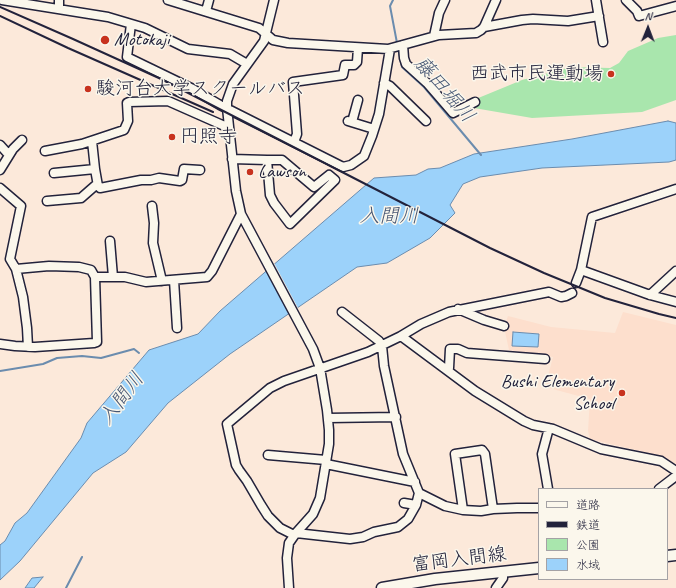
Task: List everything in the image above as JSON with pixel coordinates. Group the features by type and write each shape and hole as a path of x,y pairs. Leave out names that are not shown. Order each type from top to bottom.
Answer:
{"main road":[{"name":"富岡入間線","path":"382,588 415,582 538,568"}],"street":[{"path":"2,0 59,4 145,28 188,49 230,54 247,64"},
{"path":"168,0 259,28 273,40 288,43 358,48 397,47 434,36 476,32 484,27 496,0"},
{"path":"206,11 209,0"},
{"path":"274,0 264,41 233,84 227,101 227,108 236,191 241,214 313,349 320,368 328,418 329,444 320,498 313,514 295,534 287,549 289,588"},
{"path":"434,36 439,13 445,0"},
{"path":"596,0 603,42"},
{"path":"626,0 634,3 639,16 676,6"},
{"path":"484,27 522,20 534,19 568,21 599,16"},
{"path":"131,24 127,57 191,88 343,167 364,156 379,114 384,83 397,47"},
{"path":"397,47 406,64 427,83 452,113 474,102"},
{"path":"294,142 297,134 293,82 343,75 345,65 354,65 357,62 358,48"},
{"path":"384,83 390,86 426,121"},
{"path":"358,100 350,121 374,128"},
{"path":"45,150 92,141 124,130 128,121 127,103 129,102 168,101 229,128"},
{"path":"0,170 9,155 22,140"},
{"path":"92,141 94,169 97,184 100,188 159,178 180,181 182,180 184,169 200,170"},
{"path":"0,145 9,155"},
{"path":"232,159 282,160 314,187 339,165"},
{"path":"267,160 270,195 274,203 290,224 335,180 329,174"},
{"path":"54,173 94,169"},
{"path":"47,201 81,198 97,184"},
{"path":"0,188 22,206 10,258 16,269 23,297 28,347"},
{"path":"576,283 581,270 592,217 676,189"},
{"path":"152,206 154,223 153,243 162,281"},
{"path":"95,277 125,277 146,282 207,277 212,271 241,214"},
{"path":"110,241 113,277"},
{"path":"0,344 28,347 98,342 95,277 91,270 79,267 49,266 16,269"},
{"path":"581,270 650,295 676,302"},
{"path":"650,295 676,271"},
{"path":"174,280 177,328"},
{"path":"342,312 382,346 384,366 404,454 419,493 416,505 408,519 398,527 374,532 363,537 350,538 295,534 280,528 260,505 247,481 236,465 227,424 270,388 284,381 382,346 421,324 449,312 549,292 564,297 572,293"},
{"path":"458,309 484,320 504,326"},
{"path":"401,336 475,391 524,421 533,425 549,428 601,449 661,461 676,471"},
{"path":"447,370 449,368 450,349 458,349 467,353 545,359"},
{"path":"328,418 396,417"},
{"path":"548,488 542,454 549,428"},
{"path":"463,510 455,454 482,450 485,454 493,509"},
{"path":"268,455 326,462 415,482"},
{"path":"660,488 676,476"},
{"path":"419,493 445,506 463,510 481,511 493,509 538,508"},
{"path":"404,503 416,505"},
{"path":"496,588 503,578 503,572"}],"shaded area":[{"name":"Bushi Elementary School","path":"623,312 676,325 676,464 660,456 590,439 588,431 590,399 545,387 553,357 509,350 504,327 508,316 551,327 615,333"}],"green space":[{"name":"西武市民運動場","path":"676,35 676,100 642,112 532,118 474,108 471,101 522,80 571,67 610,68 619,63 628,51 658,38"}],"water":[{"name":"入間川","path":"668,121 676,123 676,160 669,162 542,168 480,177 463,184 450,205 455,213 430,238 387,263 357,267 230,354 168,403 126,452 93,473 20,561 0,580 0,545 5,541 15,523 27,513 81,438 87,423 149,350 198,334 220,311 374,178 416,175 428,169 440,168 474,154 572,139"},
{"path":"513,332 539,334 538,347 512,346"},
{"path":"43,577 34,588 25,588 32,578"}],"pier":[{"path":"273,261 299,310 290,316 265,269"}],"waterway":[{"name":"藤田堀川","path":"393,0 390,6 397,43"},
{"name":"藤田堀川","path":"398,48 402,67 424,87 481,155"},
{"path":"0,371 43,364 57,358 82,356 101,358 134,349 139,353"},
{"path":"66,588 82,557"}],"railway":[{"path":"0,7 161,79 490,248 544,273 605,298 676,318"},
{"path":"0,16 68,48 213,112"}],"place":[{"name":"Motokaji","path":"105,40"},
{"name":"西武市民運動場","path":"611,74"},
{"name":"駿河台大学スクールバス","path":"88,89"},
{"name":"円照寺","path":"172,137"},
{"name":"Lawson","path":"250,172"},
{"name":"Bushi Elementary School","path":"622,393"}]}
